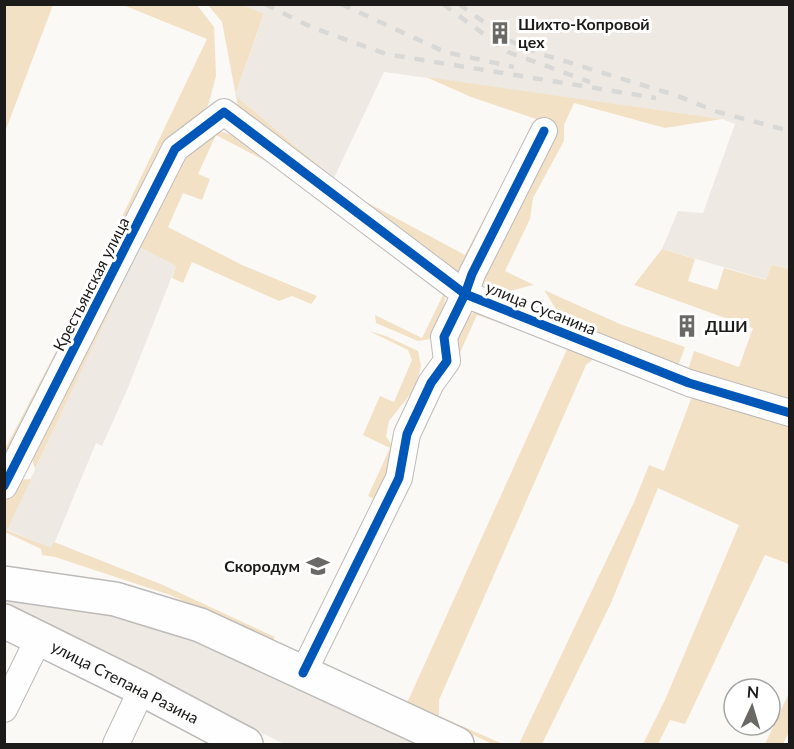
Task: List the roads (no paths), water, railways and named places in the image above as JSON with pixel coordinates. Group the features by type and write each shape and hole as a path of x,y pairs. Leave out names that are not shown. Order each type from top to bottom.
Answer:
{"main road":[{"path":"4,583 115,599 200,625 457,744"},
{"name":"улица Степана Разина","path":"4,621 142,689 246,744"}],"street":[{"name":"улица Сусанина","path":"224,112 465,294 689,383 789,413"},
{"name":"Крестьянская улица","path":"4,486 175,149 224,112"},
{"path":"303,673 399,478 407,434 431,383 447,361 444,337 472,274 544,131"},
{"path":"4,709 39,638"},
{"path":"117,744 142,689"}],"railway":[{"path":"265,4 311,27 386,54 656,98"},
{"path":"341,4 445,52 514,67"},
{"path":"443,4 508,52 590,82"},
{"path":"459,4 510,41 538,53 675,95 718,112 790,131"}],"place":[{"name":"Шихто-Копровой цех","path":"500,33"},
{"name":"ДШИ","path":"687,326"},
{"name":"Скородум","path":"318,566"}]}
